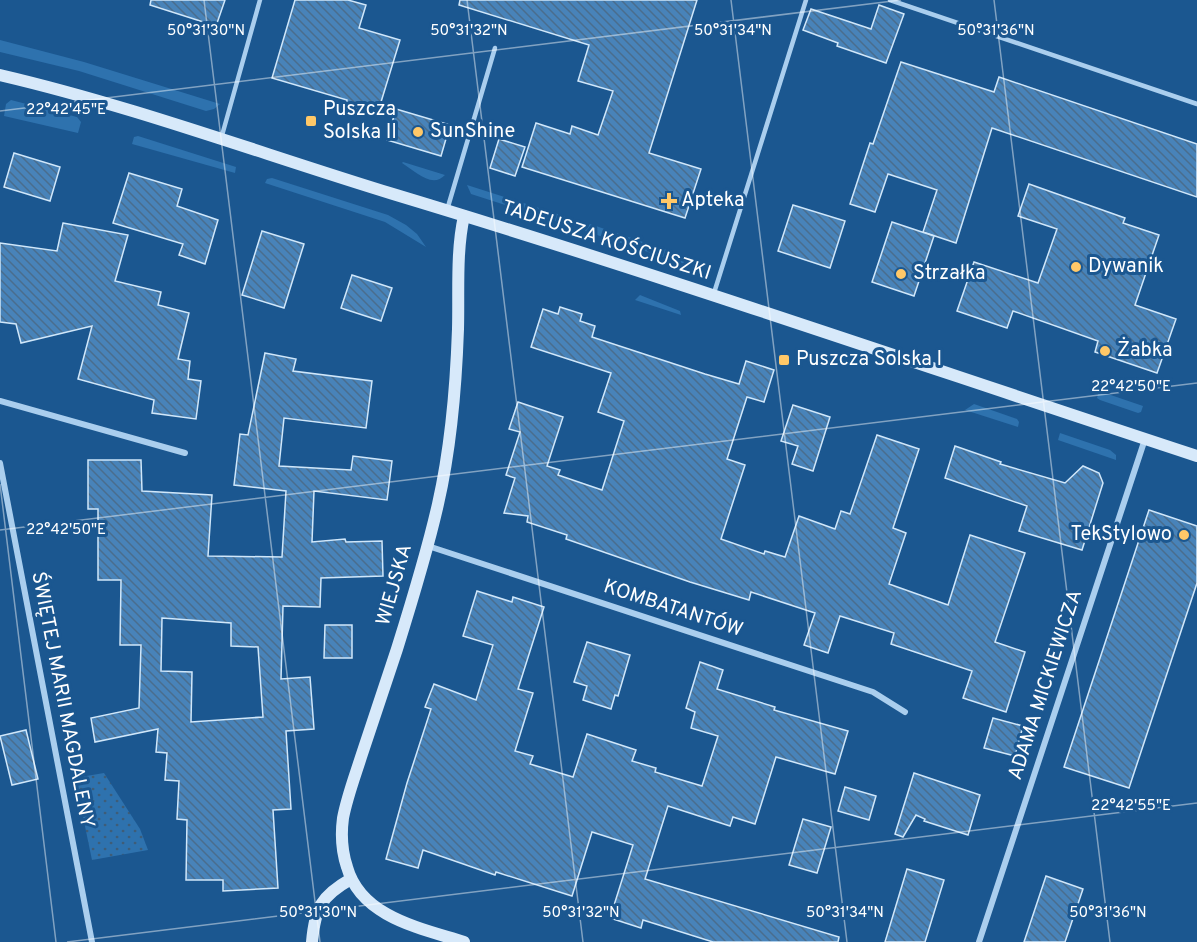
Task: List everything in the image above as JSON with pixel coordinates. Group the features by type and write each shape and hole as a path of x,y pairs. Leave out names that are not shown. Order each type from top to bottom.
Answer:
{"street":[{"name":"TADEUSZA KOŚCIUSZKI","path":"0,75 55,88 447,210 1197,456"},
{"name":"WIEJSKA","path":"351,879 343,848 343,818 427,546 442,483 451,426 457,363 460,233 464,216"},
{"path":"0,400 185,453"},
{"name":"ADAMA MICKIEWICZA","path":"980,942 1145,439"},
{"name":"ŚWIĘTEJ MARII MAGDALENY","path":"0,463 92,942"},
{"name":"KOMBATANTÓW","path":"427,546 873,692 905,712"},
{"path":"312,942 316,916 322,901 333,889 351,879 364,898 382,912 464,942"}],"lane":[{"path":"221,139 260,0"},
{"path":"714,296 806,0"},
{"path":"890,0 1197,104"},
{"path":"447,210 495,48"}],"shaded area":[{"path":"0,40 84,62 220,104 206,111 79,71 0,52"},
{"path":"11,100 77,117 81,122 78,133 4,116 6,104"},
{"path":"138,136 236,167 235,173 132,144 134,137"},
{"path":"403,162 445,175 440,179 429,179 418,174"},
{"path":"272,178 388,215 417,234 426,247 385,222 265,183 267,179"},
{"path":"467,185 564,216 569,220 567,225 471,194"},
{"path":"590,224 702,262 687,265 585,231"},
{"path":"640,295 680,311 681,315 635,300"},
{"path":"1099,391 1143,406 1141,412 1138,413 1100,400 1097,398"},
{"path":"974,404 1017,419 1018,427 965,410"},
{"path":"1060,433 1110,450 1116,455 1116,460 1058,440"},
{"path":"104,773 140,829 148,850 92,860 75,778"}],"building":[{"path":"151,0 225,0 216,26 150,5"},
{"path":"295,0 348,0 366,5 359,28 400,40 377,115 346,106 347,100 272,78"},
{"path":"460,0 697,0 649,153 701,169 685,218 522,167 536,123 570,134 572,126 598,135 613,91 578,81 589,45 459,5"},
{"path":"879,5 904,14 886,63 837,46 838,43 803,30 811,9 871,29"},
{"path":"901,62 994,92 999,77 1197,144 1197,197 992,128 956,243 923,232 937,190 888,174 875,212 850,204"},
{"name":"SunShine","path":"396,109 450,125 441,156 387,140"},
{"path":"499,139 525,147 515,176 490,168"},
{"path":"14,153 60,167 50,201 4,187"},
{"path":"129,173 182,189 177,206 218,220 205,264 179,255 183,244 113,223"},
{"path":"1029,184 1125,218 1123,223 1159,235 1135,305 1176,319 1157,373 1095,352 1098,341 1013,311 1007,328 957,311 974,262 1038,283 1057,229 1018,216"},
{"path":"793,205 845,221 830,268 778,251"},
{"path":"892,222 934,236 914,296 872,282"},
{"path":"63,223 128,235 115,281 161,292 158,305 189,313 178,359 190,361 188,379 201,381 196,419 152,413 154,400 78,379 92,326 21,343 16,324 0,322 0,243 57,251"},
{"path":"262,231 304,244 284,308 242,295"},
{"path":"352,275 392,288 381,321 341,308"},
{"path":"560,307 582,314 580,321 595,326 592,337 705,374 739,384 746,361 774,370 764,402 747,397 727,459 745,465 721,539 764,554 765,551 785,557 799,516 835,529 841,511 850,514 877,435 919,449 893,528 906,533 889,584 948,605 970,535 1025,553 995,642 1025,652 1006,712 963,698 972,671 891,644 894,633 840,616 828,653 804,645 815,613 751,592 749,600 690,582 566,539 567,535 527,522 528,516 504,513 515,478 506,475 520,432 509,429 518,402 563,417 547,466 560,470 558,475 602,490 624,421 598,412 611,373 531,347 543,309 558,314"},
{"path":"265,353 296,359 293,371 372,381 366,428 284,418 279,466 351,470 353,456 392,461 387,500 314,491 312,542 345,539 346,542 382,541 383,576 321,578 320,607 283,606 281,679 310,677 314,729 286,731 291,809 273,810 278,888 223,891 223,880 186,880 187,820 177,819 179,781 165,780 167,753 156,752 158,729 95,742 91,718 139,708 141,645 120,645 121,580 98,580 98,509 88,509 88,460 141,460 142,491 212,495 208,556 282,557 286,491 234,485 240,434 248,435","holes":["162,618 231,623 231,646 258,647 263,717 191,722 192,672 161,671"]},
{"path":"793,405 830,417 813,471 792,464 798,446 781,441"},
{"path":"955,446 1001,462 1000,464 1065,483 1083,466 1099,473 1103,483 1082,550 1019,531 1027,506 945,478"},
{"path":"1149,510 1197,526 1197,583 1129,788 1064,767"},
{"path":"477,591 512,602 513,597 544,607 518,689 533,693 515,751 533,756 530,764 573,777 587,734 636,750 632,761 656,768 655,772 702,786 718,736 691,728 695,712 686,708 700,662 723,670 717,689 775,707 774,710 848,731 835,774 776,757 755,824 733,817 730,826 668,806 645,879 839,937 838,942 713,942 643,920 641,928 610,918 633,845 592,832 572,896 496,872 495,875 423,850 418,868 386,859 431,709 425,707 434,684 476,700 493,645 463,636"},
{"path":"325,625 352,625 352,658 324,658"},
{"path":"587,642 630,655 618,696 615,695 611,709 583,700 587,686 574,682"},
{"path":"993,718 1023,726 1015,756 984,748"},
{"path":"26,730 38,779 12,785 0,736"},
{"path":"914,773 980,795 968,835 924,821 925,819 916,815 903,837 895,834"},
{"path":"845,787 876,796 869,820 838,811"},
{"path":"803,819 831,827 817,873 789,865"},
{"path":"907,869 944,880 925,942 885,942"},
{"path":"1046,876 1083,889 1065,942 1024,942"}],"place":[{"name":"Puszcza Solska II","path":"311,121"},
{"name":"SunShine","path":"418,132"},
{"name":"Apteka","path":"669,201"},
{"name":"Dywanik","path":"1076,267"},
{"name":"Strzałka","path":"901,274"},
{"name":"Żabka","path":"1105,351"},
{"name":"Puszcza Solska I","path":"784,360"},
{"name":"TekStylowo","path":"1184,535"}]}
